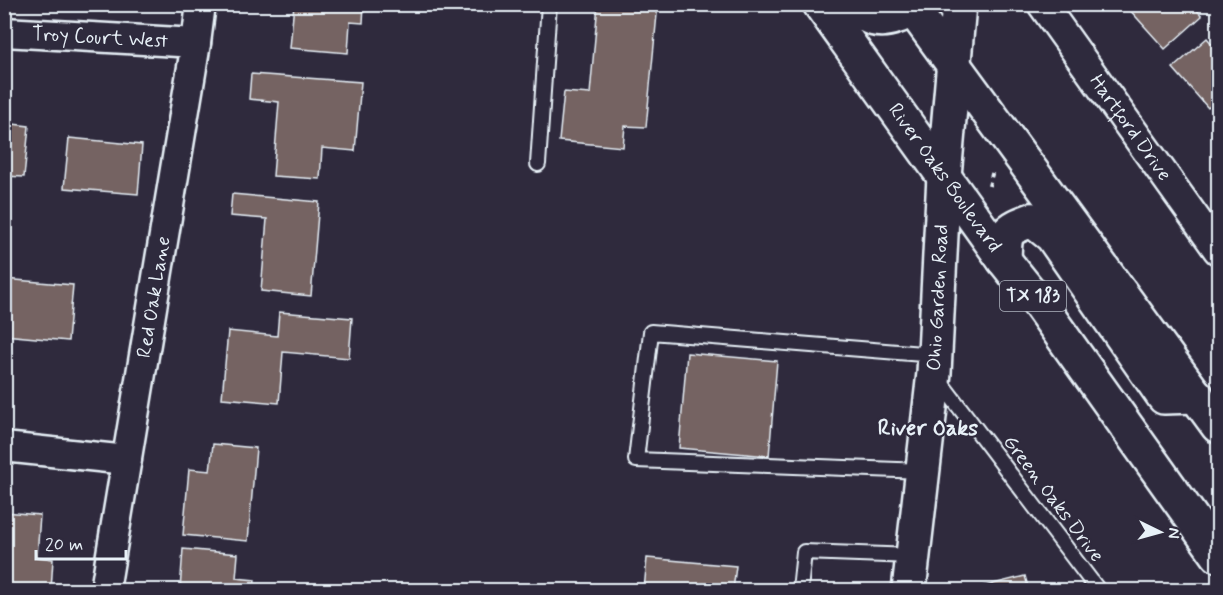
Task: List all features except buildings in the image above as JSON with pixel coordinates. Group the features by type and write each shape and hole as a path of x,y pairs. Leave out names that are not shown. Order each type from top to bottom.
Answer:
{"main road":[{"name":"River Oaks Boulevard","path":"820,4 1004,260 1040,305 1218,555"},
{"path":"855,4 862,14 878,21 893,19 911,7 1218,426"},
{"name":"Ohio Garden Road","path":"909,591 934,364 944,176 959,4"},
{"path":"1004,260 1005,239 1013,228 1032,220 1052,236 1164,397 1197,396"}],"street":[{"name":"Red Oak Lane","path":"105,591 201,4"},
{"name":"Hartford Drive","path":"1042,4 1218,250"},
{"name":"Troy Court West","path":"4,32 196,43"},
{"path":"4,447 127,460"}],"lane":[{"path":"538,164 549,4"},
{"path":"923,471 636,460 651,332 934,364"},
{"name":"Green Oaks Drive","path":"934,364 1098,591"},
{"path":"800,591 804,552 913,556"}],"district":[{"name":"River Oaks","path":"928,429"}]}
